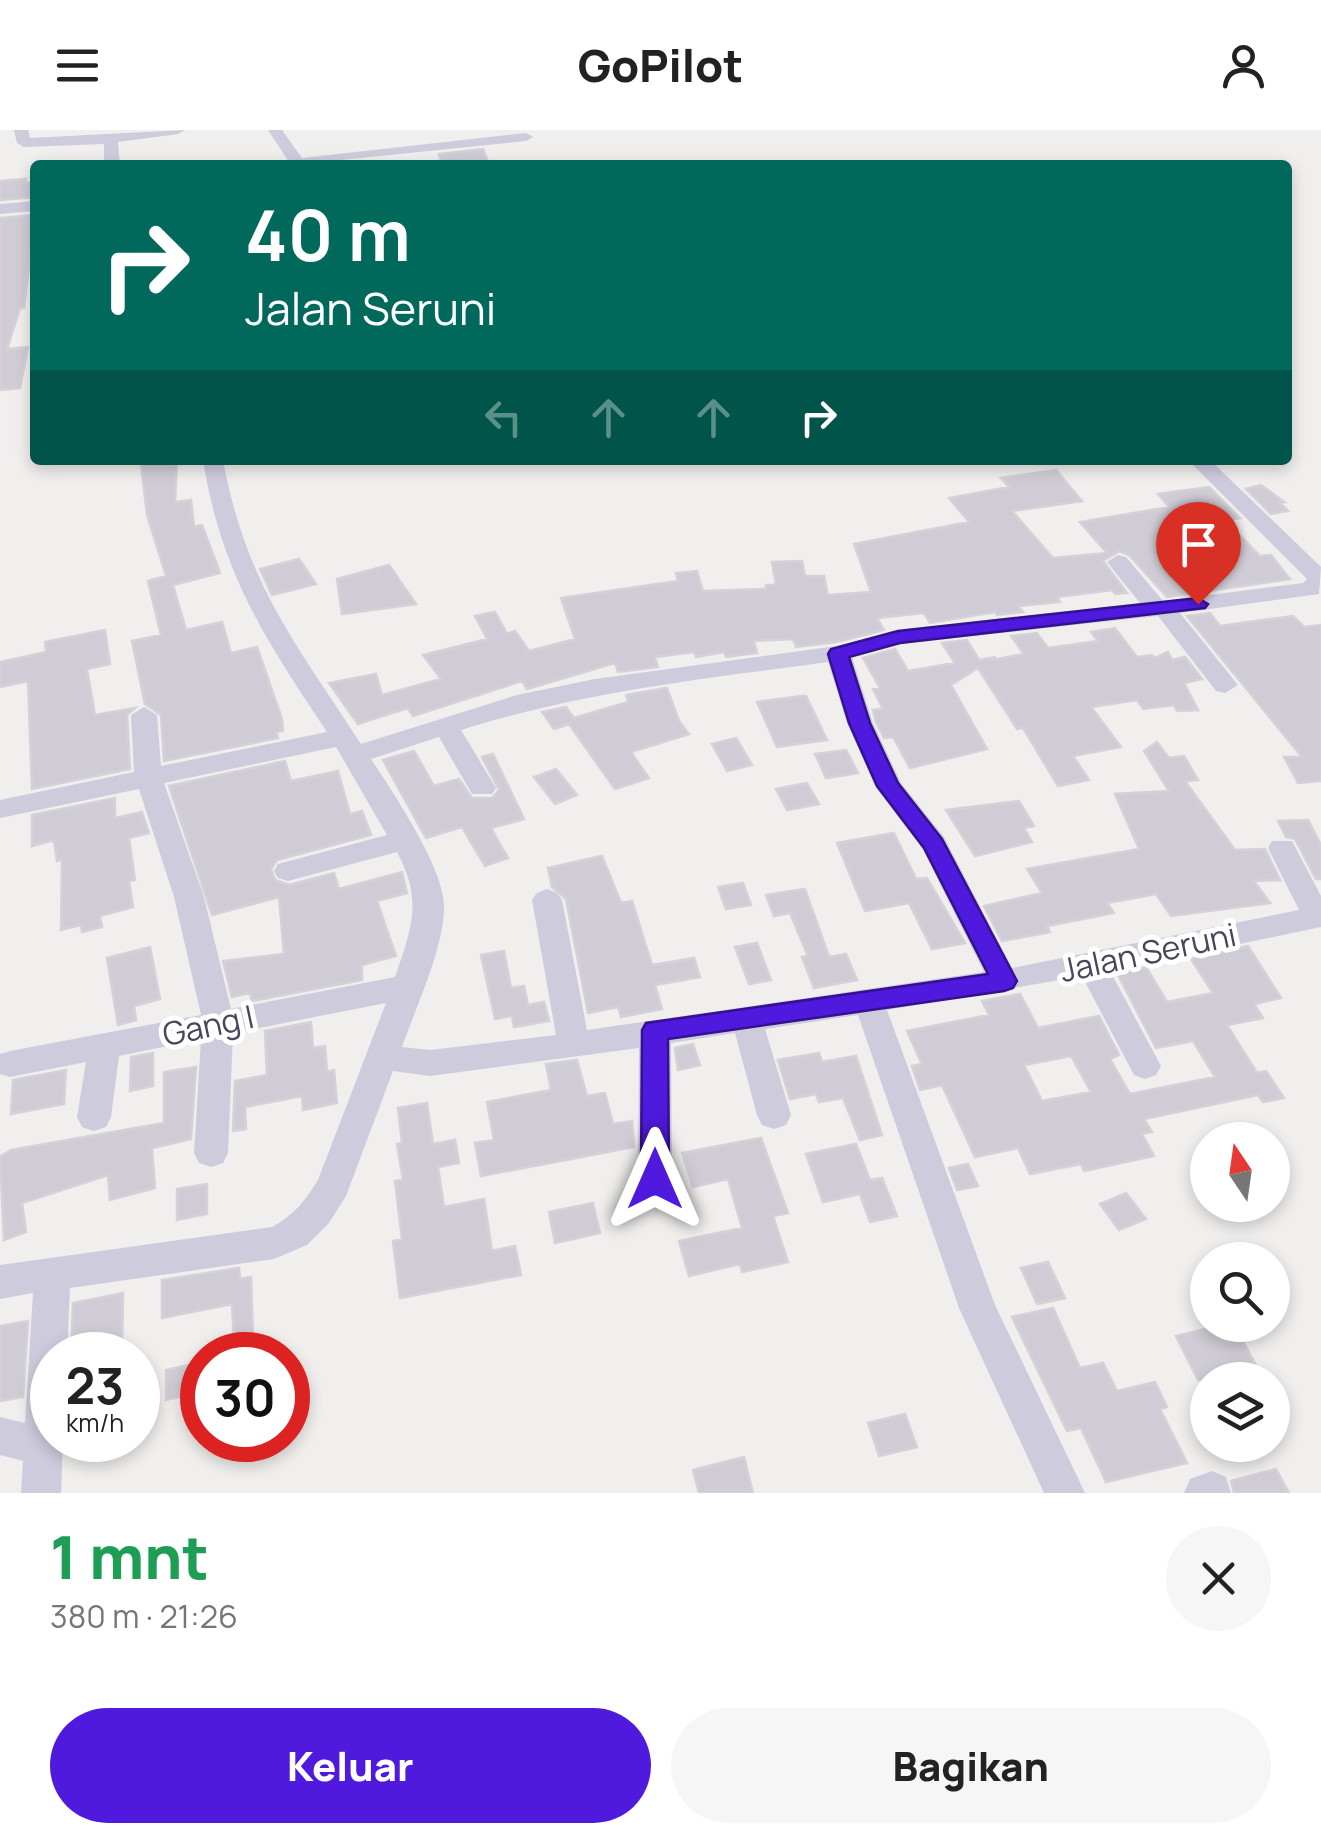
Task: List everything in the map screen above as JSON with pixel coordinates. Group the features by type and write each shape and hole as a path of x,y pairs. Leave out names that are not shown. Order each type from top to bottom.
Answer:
{"street":[{"path":"10,152 23,136 112,138 178,130"},
{"path":"275,130 296,160"},
{"path":"391,130 402,150"},
{"path":"328,160 526,137"},
{"path":"112,138 112,160"},
{"path":"0,209 30,206"},
{"path":"0,1282 235,1249 291,1237 320,1213 334,1185 407,987 430,898 404,840 349,746 307,688 248,588 228,542 216,496 214,465"},
{"path":"1203,465 1318,586"},
{"path":"1118,562 1225,684"},
{"path":"0,809 148,776 349,746 446,727 526,701 595,687 838,654 898,637 1318,586"},
{"path":"838,654 860,723 888,786 934,844 1004,981"},
{"path":"144,715 148,776 188,897 218,1022 211,1153"},
{"path":"446,727 482,788"},
{"path":"288,871 404,840"},
{"path":"1282,848 1319,916"},
{"path":"547,900 574,1044"},
{"name":"Jalan Seruni","path":"381,1057 430,1063 1004,981 1319,916"},
{"path":"1090,964 1145,1066"},
{"name":"Gang I","path":"10,1064 407,987"},
{"path":"868,1000 978,1308 1065,1493"},
{"path":"746,1017 774,1116"},
{"path":"655,1030 655,1179"},
{"path":"94,1118 104,1048"},
{"path":"49,1332 52,1274"},
{"path":"0,1436 30,1444"},
{"path":"41,1493 42,1462"}],"building":[{"path":"483,149 487,160 441,160 439,154"},
{"path":"26,179 25,183 30,182 30,197 0,200 0,181"},
{"path":"30,215 24,308 20,308 7,349 28,347 20,388 0,390 0,218"},
{"path":"141,465 177,465 175,502 191,500 194,527 202,525 220,573 173,585 186,630 222,622 231,653 257,647 282,719 283,731 276,732 278,738 164,761 161,715 145,704 132,641 161,635 148,581 166,576 147,515"},
{"path":"1056,470 1082,501 1012,511 1053,558 1107,553 1080,522 1169,507 1158,494 1209,487 1240,518 1225,520 1260,556 1271,555 1290,579 1167,597 1129,555 1119,551 1103,561 1127,593 1115,594 1112,590 1057,597 1060,602 1018,606 1023,612 995,612 930,623 924,613 877,618 884,630 836,642 796,647 793,639 754,641 757,653 726,657 724,652 696,657 694,652 655,657 658,667 618,672 615,663 527,689 522,681 413,716 408,708 358,724 329,683 376,674 382,695 441,679 423,655 487,639 475,616 495,612 507,634 515,631 529,651 575,639 561,598 678,581 676,573 697,571 703,591 766,589 766,585 776,585 772,562 802,561 805,576 824,576 828,595 871,592 854,544 969,522 949,498 1009,487 1001,478"},
{"path":"1261,485 1284,502 1279,502 1288,511 1271,514 1246,489"},
{"path":"299,559 316,584 272,595 260,569"},
{"path":"389,565 416,604 342,614 337,579"},
{"path":"1210,613 1220,626 1293,616 1304,627 1321,625 1321,781 1298,783 1284,757 1302,757 1187,616"},
{"path":"1115,628 1137,657 1155,658 1168,652 1172,660 1185,657 1202,679 1184,683 1198,710 1177,711 1174,705 1143,709 1137,700 1091,707 1121,747 1073,756 1089,780 1058,786 1023,728 1017,729 978,668 951,685 987,749 910,768 893,737 884,738 876,722 873,710 883,709 873,689 880,688 863,658 895,649 908,671 955,663 942,643 967,640 979,660 996,657 992,660 1024,654 1011,636 1037,633 1048,648 1098,641 1091,632"},
{"path":"105,630 110,664 87,669 95,715 135,708 127,715 130,769 32,789 28,681 0,687 0,662 46,652 45,642"},
{"path":"667,688 679,721 689,734 631,752 649,778 615,789 569,724 554,729 542,712 566,707 574,718 628,702 626,695"},
{"path":"806,696 827,740 777,747 757,702"},
{"path":"736,738 752,765 727,771 712,744"},
{"path":"1157,742 1169,758 1184,756 1198,780 1185,781 1235,850 1265,849 1280,880 1254,881 1270,903 1171,916 1156,894 1107,903 1114,913 1047,926 1050,932 1002,941 984,906 1042,893 1027,869 1139,849 1115,794 1169,791 1144,751"},
{"path":"846,750 858,773 826,778 815,754"},
{"path":"414,751 434,786 459,779 472,798 492,798 499,790 482,757 493,754 524,819 491,828 508,858 485,866 462,827 426,838 383,760"},
{"path":"285,761 291,781 338,771 350,814 362,811 371,835 277,860 271,869 275,880 289,885 334,873 339,889 402,872 407,893 377,901 396,956 362,965 362,980 252,1001 250,993 232,997 223,961 284,954 279,897 212,915 169,786"},
{"path":"556,769 577,795 555,804 534,777"},
{"path":"807,783 819,804 787,810 776,789"},
{"path":"115,798 115,818 142,812 149,833 129,838 135,880 129,881 133,907 100,916 102,927 82,932 81,925 61,930 62,859 57,861 54,840 32,846 32,815"},
{"path":"1019,801 1034,826 1024,828 1032,842 975,856 946,810"},
{"path":"1308,820 1321,845 1321,879 1316,879 1295,839 1286,837 1278,821"},
{"path":"894,833 916,879 927,878 965,943 932,949 909,903 865,911 837,843"},
{"path":"602,856 621,903 632,901 652,965 694,958 700,977 655,985 662,1009 621,1017 618,1007 588,1013 566,899 552,887 548,868"},
{"path":"743,883 751,905 726,909 718,887"},
{"path":"805,889 829,957 846,954 857,980 814,988 802,957 808,956 790,913 774,916 766,895"},
{"path":"757,943 771,980 749,984 735,947"},
{"path":"1248,946 1281,998 1254,1004 1263,1018 1227,1025 1257,1073 1266,1071 1284,1098 1263,1102 1258,1095 1144,1119 1152,1132 1142,1134 1154,1156 1084,1171 1081,1164 1030,1174 1018,1148 975,1157 942,1085 920,1090 912,1066 922,1064 907,1031 989,1015 982,1001 1020,994 1038,1028 1099,1016 1119,1055 1110,1059 1130,1094 1215,1077 1193,1041 1156,1048 1117,973 1146,967 1167,1002 1213,993 1191,959","holes":["1071,1056 1091,1092 1042,1101 1024,1065"]},
{"path":"150,947 160,999 134,1006 136,1020 118,1025 107,958"},
{"path":"504,951 511,988 524,986 528,1005 544,1002 549,1021 514,1027 512,1016 495,1019 481,955"},
{"path":"311,1022 313,1048 325,1046 327,1072 334,1070 337,1103 303,1110 302,1096 245,1107 246,1129 233,1131 235,1081 267,1075 265,1031"},
{"path":"693,1044 700,1065 678,1070 675,1048"},
{"path":"153,1053 153,1086 130,1091 131,1057"},
{"path":"819,1053 822,1062 856,1056 882,1135 860,1140 843,1098 819,1102 816,1094 790,1099 778,1060"},
{"path":"577,1060 587,1096 605,1093 613,1124 632,1121 634,1147 481,1176 475,1143 494,1140 487,1102 551,1090 546,1064"},
{"path":"196,1067 191,1139 152,1148 155,1188 110,1200 108,1175 22,1203 26,1232 4,1240 0,1157 11,1150 164,1123 164,1072"},
{"path":"66,1070 64,1104 11,1114 13,1080"},
{"path":"427,1103 433,1144 455,1140 459,1163 438,1167 444,1207 484,1199 492,1251 515,1246 521,1275 400,1298 393,1241 402,1239 395,1181 403,1180 397,1144 402,1143 398,1108"},
{"path":"761,1138 788,1213 773,1216 788,1262 742,1272 740,1264 689,1276 679,1241 742,1228 728,1179 693,1187 682,1153"},
{"path":"856,1144 870,1180 882,1178 897,1216 870,1222 860,1194 823,1202 806,1154"},
{"path":"968,1164 978,1186 957,1190 949,1168"},
{"path":"207,1184 207,1214 177,1220 177,1189"},
{"path":"1126,1193 1146,1219 1119,1230 1100,1204"},
{"path":"593,1203 600,1233 555,1243 549,1212"},
{"path":"1048,1262 1065,1298 1037,1304 1021,1268"},
{"path":"239,1268 240,1279 251,1277 253,1332 234,1332 232,1304 162,1318 162,1280"},
{"path":"123,1293 122,1332 72,1332 73,1303"},
{"path":"1053,1308 1080,1368 1103,1363 1117,1391 1155,1382 1167,1407 1160,1409 1187,1463 1106,1482 1081,1428 1067,1431 1012,1317"},
{"path":"28,1321 23,1397 0,1401 0,1326"},
{"path":"1190,1333 1190,1342 1243,1342 1254,1362 1190,1364 1176,1336"},
{"path":"180,1367 180,1397 166,1400 166,1370"},
{"path":"905,1414 917,1447 879,1456 868,1423"},
{"path":"744,1457 753,1493 699,1493 693,1470"},
{"path":"1276,1469 1289,1493 1234,1493 1231,1481"}],"route":[{"path":"655,1179 655,1030 1004,981 934,844 888,786 860,723 838,654 898,637 1198,604"}]}
